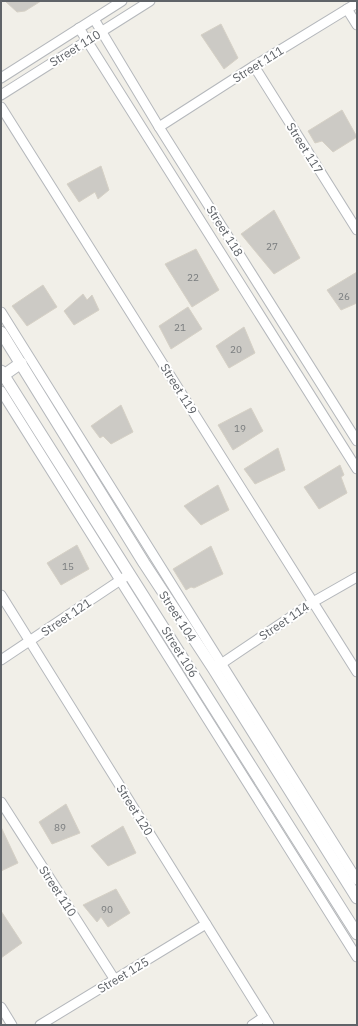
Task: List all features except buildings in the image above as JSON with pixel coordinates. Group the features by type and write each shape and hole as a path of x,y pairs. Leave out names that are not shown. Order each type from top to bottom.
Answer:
{"street":[{"name":"Street 110","path":"1,78 122,1"},
{"name":"Street 110","path":"1,95 150,1"},
{"name":"Street 111","path":"159,127 254,66 357,3"},
{"path":"347,9 357,25"},
{"name":"Street 118","path":"94,19 159,127 357,441"},
{"path":"80,28 357,469"},
{"name":"Street 117","path":"254,66 357,230"},
{"name":"Street 119","path":"1,107 357,672"},
{"path":"1,312 95,461 217,666 357,880"},
{"name":"Street 104","path":"1,332 144,563 217,666 291,792 357,898"},
{"path":"2,373 20,363"},
{"name":"Street 106","path":"2,373 125,577 206,694 357,934"},
{"path":"1,391 125,577 197,701 357,957"},
{"path":"85,467 95,461"},
{"name":"Street 121","path":"1,660 125,577"},
{"name":"Street 114","path":"217,666 313,602 357,577"},
{"name":"Street 120","path":"1,594 267,1021"},
{"path":"197,701 206,694"},
{"path":"275,804 291,792"},
{"name":"Street 110","path":"1,802 115,980"},
{"name":"Street 125","path":"40,1025 206,924"},
{"path":"1,1007 12,1025"},
{"path":"252,1025 267,1021"}]}
